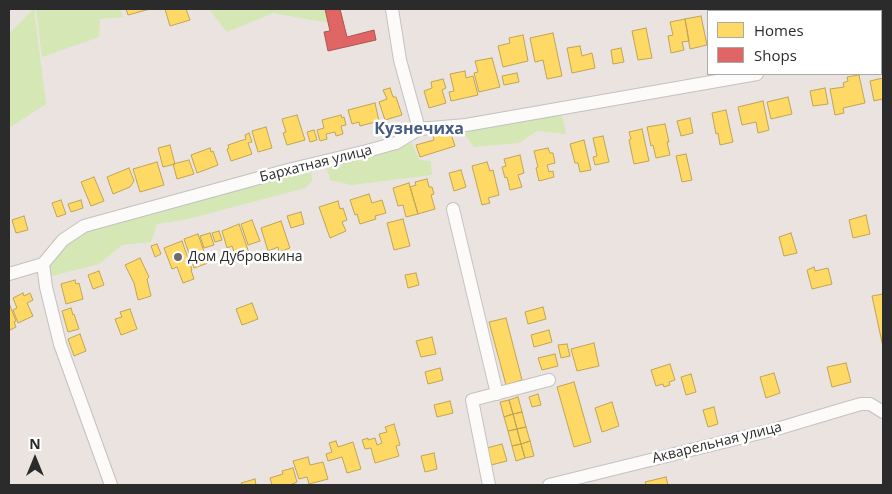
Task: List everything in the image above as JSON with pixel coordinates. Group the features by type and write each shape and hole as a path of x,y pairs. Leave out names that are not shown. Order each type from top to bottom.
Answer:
{"street":[{"path":"392,9 400,60 419,129"},
{"name":"Бархатная улица","path":"43,264 63,240 84,226 288,170 396,143 419,129 466,125 751,75"},
{"path":"453,209 497,394"},
{"path":"9,274 43,264 46,287 60,344 111,485"},
{"path":"489,485 472,400 549,380"},
{"name":"Акварельная улица","path":"549,485 780,428 861,404 870,404 883,412"}],"green space":[{"path":"33,9 46,104 9,128 9,34"},
{"path":"36,9 120,9 123,17 100,19 99,37 42,57"},
{"path":"209,9 327,9 330,23 273,13 227,32"},
{"path":"561,111 566,134 537,131 519,143 474,147 463,132"},
{"path":"412,143 419,160 431,161 432,175 352,185 330,180 325,163"},
{"path":"311,170 312,181 305,188 188,219 157,224 151,242 122,245 99,264 48,277 48,263 70,238 88,228 240,185"}],"building: Homes":[{"path":"126,9 150,9 128,15"},
{"path":"165,9 186,9 190,20 170,26"},
{"path":"701,16 707,45 690,49 685,19"},
{"path":"685,19 689,41 682,42 684,50 671,53 668,36 673,35 670,22"},
{"path":"646,28 652,58 638,60 632,31"},
{"path":"553,33 562,76 547,79 543,60 535,62 530,38"},
{"path":"523,35 528,61 503,67 498,46 510,43 509,38"},
{"path":"580,46 582,56 592,53 595,68 572,73 567,48"},
{"path":"621,48 624,62 613,64 611,50"},
{"path":"492,58 500,87 479,92 474,73 478,72 475,61"},
{"path":"465,71 466,78 473,76 478,95 451,101 449,92 454,91 450,74"},
{"path":"517,73 519,82 504,85 502,76"},
{"path":"859,75 865,103 843,108 844,113 835,115 830,89 844,87 843,83 848,81 847,77"},
{"path":"883,78 883,105 882,99 874,101 870,81"},
{"path":"443,79 446,88 442,90 446,103 429,108 424,91 432,88 431,82"},
{"path":"390,88 393,97 396,97 402,115 385,120 379,102 387,99 383,90"},
{"path":"825,88 828,104 813,106 810,91"},
{"path":"788,97 792,114 771,119 767,102"},
{"path":"763,101 769,130 758,133 756,122 742,125 738,107"},
{"path":"375,103 379,121 360,126 359,122 352,124 348,110"},
{"path":"726,110 733,142 720,145 712,113"},
{"path":"297,115 305,140 287,145 283,133 286,132 282,119"},
{"path":"341,115 342,118 344,117 346,125 341,126 343,134 336,136 335,132 326,134 327,139 320,141 317,130 324,128 322,120"},
{"path":"690,118 693,133 681,136 677,121"},
{"path":"665,124 670,155 656,158 647,127"},
{"path":"266,127 272,148 258,152 252,131"},
{"path":"642,129 649,161 634,164 629,132"},
{"path":"314,130 317,140 310,142 307,132"},
{"path":"450,131 455,146 420,157 416,145 434,140 433,136"},
{"path":"249,133 252,142 248,143 252,154 231,161 227,149 229,148 228,145 246,139 245,135"},
{"path":"603,136 609,162 595,165 593,157 597,156 593,138"},
{"path":"584,140 591,170 580,172 578,163 575,163 570,144"},
{"path":"170,145 175,164 163,167 158,148"},
{"path":"210,148 218,165 197,173 191,155"},
{"path":"548,148 550,153 553,153 555,163 547,165 549,172 553,171 554,177 539,181 534,151"},
{"path":"686,154 692,180 682,182 676,156"},
{"path":"520,155 524,173 518,175 522,187 510,190 502,167 506,166 504,159"},
{"path":"189,160 194,174 177,179 173,164"},
{"path":"157,162 164,185 140,192 133,169"},
{"path":"487,162 490,171 493,170 499,195 488,198 490,203 482,205 472,166"},
{"path":"129,168 134,181 130,187 113,194 107,177"},
{"path":"461,170 466,187 454,191 449,173"},
{"path":"94,177 104,201 91,206 81,182"},
{"path":"427,179 429,187 432,187 434,194 431,195 435,209 418,214 410,187 416,185 415,182"},
{"path":"409,183 418,214 406,217 403,205 398,206 393,188"},
{"path":"369,194 372,203 382,200 386,213 375,216 376,219 360,224 350,200"},
{"path":"61,200 66,214 57,217 52,203"},
{"path":"81,200 83,208 71,212 68,204"},
{"path":"338,201 340,209 343,208 347,220 342,222 346,231 330,238 319,207"},
{"path":"301,212 304,224 291,228 287,216"},
{"path":"866,215 870,234 853,238 849,220"},
{"path":"24,216 28,230 16,233 12,220"},
{"path":"403,219 410,246 394,250 387,223"},
{"path":"252,220 260,241 248,245 241,224"},
{"path":"281,221 290,248 279,252 278,247 268,251 261,228"},
{"path":"239,224 249,253 236,257 232,246 227,248 222,231"},
{"path":"219,231 222,240 215,242 212,233"},
{"path":"210,233 214,245 204,248 200,236"},
{"path":"791,233 797,253 784,256 779,237"},
{"path":"198,234 208,263 194,268 184,239"},
{"name":"Дом Дубровкина","path":"182,241 194,279 183,283 177,267 172,269 164,248"},
{"path":"157,244 161,254 155,257 151,246"},
{"path":"140,258 149,277 147,279 151,296 138,300 134,283 125,265"},
{"path":"814,267 815,271 828,268 832,284 812,289 807,270"},
{"path":"99,271 104,285 93,289 88,275"},
{"path":"416,273 419,285 408,288 405,275"},
{"path":"75,280 76,284 79,283 83,299 66,304 61,284"},
{"path":"23,293 24,296 30,293 33,300 27,303 33,316 18,323 13,310 17,308 13,298"},
{"path":"883,294 883,347 872,296"},
{"path":"9,303 16,321 14,322 16,327 10,330 9,326"},
{"path":"252,303 258,319 242,325 236,309"},
{"path":"543,307 546,319 528,324 525,312"},
{"path":"71,308 79,329 68,332 62,311"},
{"path":"130,309 137,329 121,335 115,319 122,317 120,312"},
{"path":"506,318 522,380 506,385 489,322"},
{"path":"549,330 552,342 534,347 531,335"},
{"path":"80,334 86,351 74,356 68,339"},
{"path":"432,337 436,354 421,357 416,341"},
{"path":"594,343 599,366 577,371 571,349"},
{"path":"567,344 570,356 561,358 558,345"},
{"path":"555,354 558,366 542,370 538,358"},
{"path":"846,363 851,382 832,387 827,367"},
{"path":"670,364 675,380 669,382 670,385 664,387 663,384 656,386 651,370"},
{"path":"440,368 443,380 428,384 425,372"},
{"path":"774,373 780,393 766,398 760,377"},
{"path":"691,374 696,392 686,395 681,377"},
{"path":"574,382 591,442 574,447 557,387"},
{"path":"538,394 541,405 532,407 529,397"},
{"path":"518,397 522,412 513,414 509,400"},
{"path":"509,400 513,414 504,417 500,402"},
{"path":"450,401 453,413 437,417 434,405"},
{"path":"612,402 619,426 602,432 595,408"},
{"path":"714,407 718,424 708,427 703,410"},
{"path":"522,412 526,427 517,429 513,414"},
{"path":"513,414 517,429 508,431 504,417"},
{"path":"394,424 400,445 396,446 399,456 375,463 371,448 365,449 362,440 375,438 377,445 382,443 379,434 387,432 385,427"},
{"path":"526,427 530,441 521,444 517,429"},
{"path":"517,429 521,444 512,446 508,431"},
{"path":"336,441 338,447 353,442 361,469 347,473 342,457 328,461 326,454 332,452 329,443"},
{"path":"530,441 534,456 525,458 521,444"},
{"path":"502,444 507,461 491,465 487,448"},
{"path":"521,444 525,458 516,461 512,446"},
{"path":"434,453 437,469 425,472 421,456"},
{"path":"308,457 310,465 323,462 328,479 309,484 307,477 299,479 293,461"},
{"path":"293,468 297,482 290,485 272,485 270,478 283,474 282,471"},
{"path":"666,477 668,485 646,485 645,482"},
{"path":"255,479 256,485 242,485 241,483"}],"building: Shops":[{"path":"325,9 340,9 347,37 374,30 376,40 328,51 324,32 330,31"}],"place":[{"name":"Дом Дубровкина","path":"178,257"}],"district":[{"name":"Кузнечиха","path":"419,129"}]}
